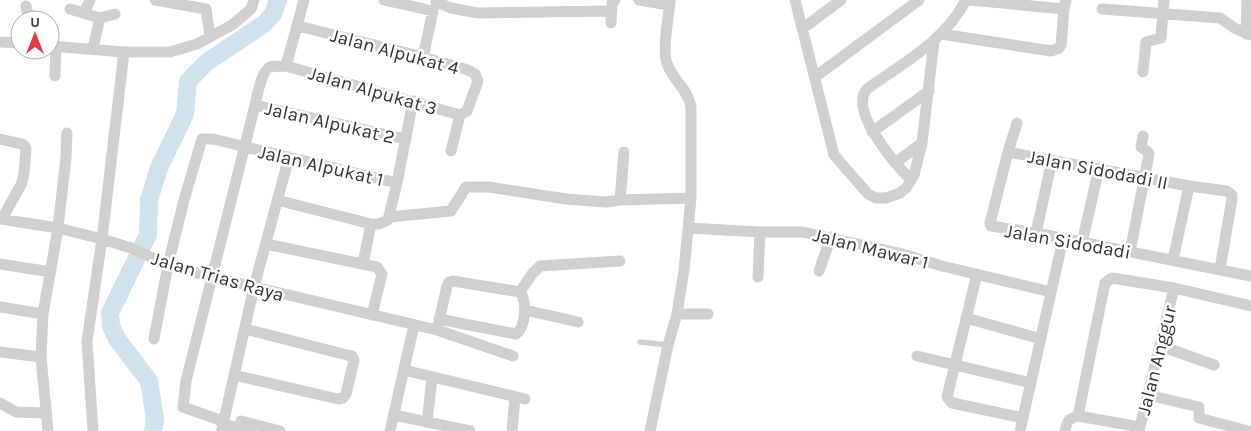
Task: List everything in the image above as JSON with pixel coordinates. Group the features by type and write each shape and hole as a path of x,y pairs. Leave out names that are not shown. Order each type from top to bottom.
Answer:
{"street":[{"path":"84,13 90,0"},
{"path":"160,0 206,4 210,37"},
{"path":"60,46 124,52 170,52 197,44 232,25 251,9 254,0"},
{"path":"250,431 183,407 186,381 264,73 271,67 286,66 304,0"},
{"path":"384,0 435,4 478,13 613,11"},
{"path":"639,0 669,2 665,57 668,67 688,95 691,106 691,198 684,270 677,314 668,345 650,431"},
{"path":"795,0 834,155 868,194 876,198 886,198 906,188 914,175 922,143 938,38"},
{"path":"802,29 841,0"},
{"path":"815,77 919,0"},
{"path":"911,180 895,163 872,132 862,99 863,93 938,38 958,16 966,0"},
{"path":"938,38 1052,51 1061,45 1065,4 970,0"},
{"path":"1143,72 1146,42 1162,38 1164,0"},
{"path":"1247,0 1248,35"},
{"path":"423,57 435,4"},
{"path":"26,6 27,10"},
{"path":"70,9 100,18 115,14"},
{"path":"1102,9 1220,18 1248,35"},
{"path":"93,48 100,18"},
{"name":"Jalan Alpukat 4","path":"298,26 468,70 475,74 478,81 468,111 460,114"},
{"path":"93,431 87,341 110,181 124,52"},
{"path":"54,60 55,76"},
{"name":"Jalan Alpukat 3","path":"286,66 460,114"},
{"path":"872,132 929,92"},
{"path":"389,218 413,100"},
{"name":"Jalan Alpukat 2","path":"255,105 406,139"},
{"path":"450,151 460,114"},
{"name":"Jalan Sidodadi","path":"1017,123 990,223 991,226 1036,233 1251,276"},
{"path":"48,431 41,358 43,314 58,228 67,133"},
{"path":"1130,252 1143,177 1149,154 1141,147 1143,136"},
{"name":"Jalan Alpukat 1","path":"168,265 202,138 213,138 397,183"},
{"path":"0,139 22,144 26,149 22,183 1,219"},
{"path":"895,163 922,143"},
{"path":"620,200 624,152"},
{"name":"Jalan Sidodadi II","path":"1008,152 1189,186 1227,191 1232,195 1220,269"},
{"path":"222,422 254,287 289,157"},
{"path":"1036,233 1052,160"},
{"path":"1082,243 1099,168"},
{"path":"1173,260 1189,186"},
{"path":"277,200 371,224 379,224 389,218 451,211 466,187 489,187 606,202 691,198"},
{"name":"Jalan Trias Raya","path":"1,219 58,228 102,239 131,248 168,265 212,277 414,325 438,325"},
{"path":"363,264 371,224"},
{"name":"Jalan Mawar 1","path":"688,228 760,232 794,231 831,237 1052,292"},
{"path":"758,277 760,232"},
{"path":"819,271 831,237"},
{"path":"1020,431 1064,239"},
{"path":"266,244 377,267 382,274 372,315"},
{"path":"520,292 540,266 620,262"},
{"path":"0,264 51,272"},
{"path":"154,339 168,265"},
{"path":"977,274 947,397 952,403 1023,418"},
{"path":"1078,416 1105,283 1112,278 1174,288 1251,306"},
{"path":"453,281 520,292 524,297 525,310 519,332 513,334 438,325 449,282 453,281"},
{"name":"Jalan Anggur","path":"1140,429 1174,288"},
{"path":"0,307 43,314"},
{"path":"525,310 578,322"},
{"path":"677,314 708,314"},
{"path":"966,318 1041,339"},
{"path":"390,431 414,325"},
{"path":"438,325 513,356"},
{"path":"234,375 338,399 343,398 346,394 350,380 354,360 352,356 245,329"},
{"path":"1161,346 1214,365"},
{"path":"0,352 41,358"},
{"path":"917,356 1031,383"},
{"path":"404,370 520,398 512,431"},
{"path":"427,422 432,378"},
{"path":"1148,395 1199,407 1199,418 1248,431"},
{"path":"0,403 16,412 46,413"},
{"path":"394,415 470,431"},
{"path":"1065,431 1067,421 1078,416 1140,429"},
{"path":"222,422 280,431"}],"lane":[{"path":"640,342 668,345"}],"waterway":[{"path":"153,431 155,419 149,381 117,339 111,326 110,313 148,235 149,200 159,168 185,114 188,81 207,62 264,24 273,14 278,0"}]}
